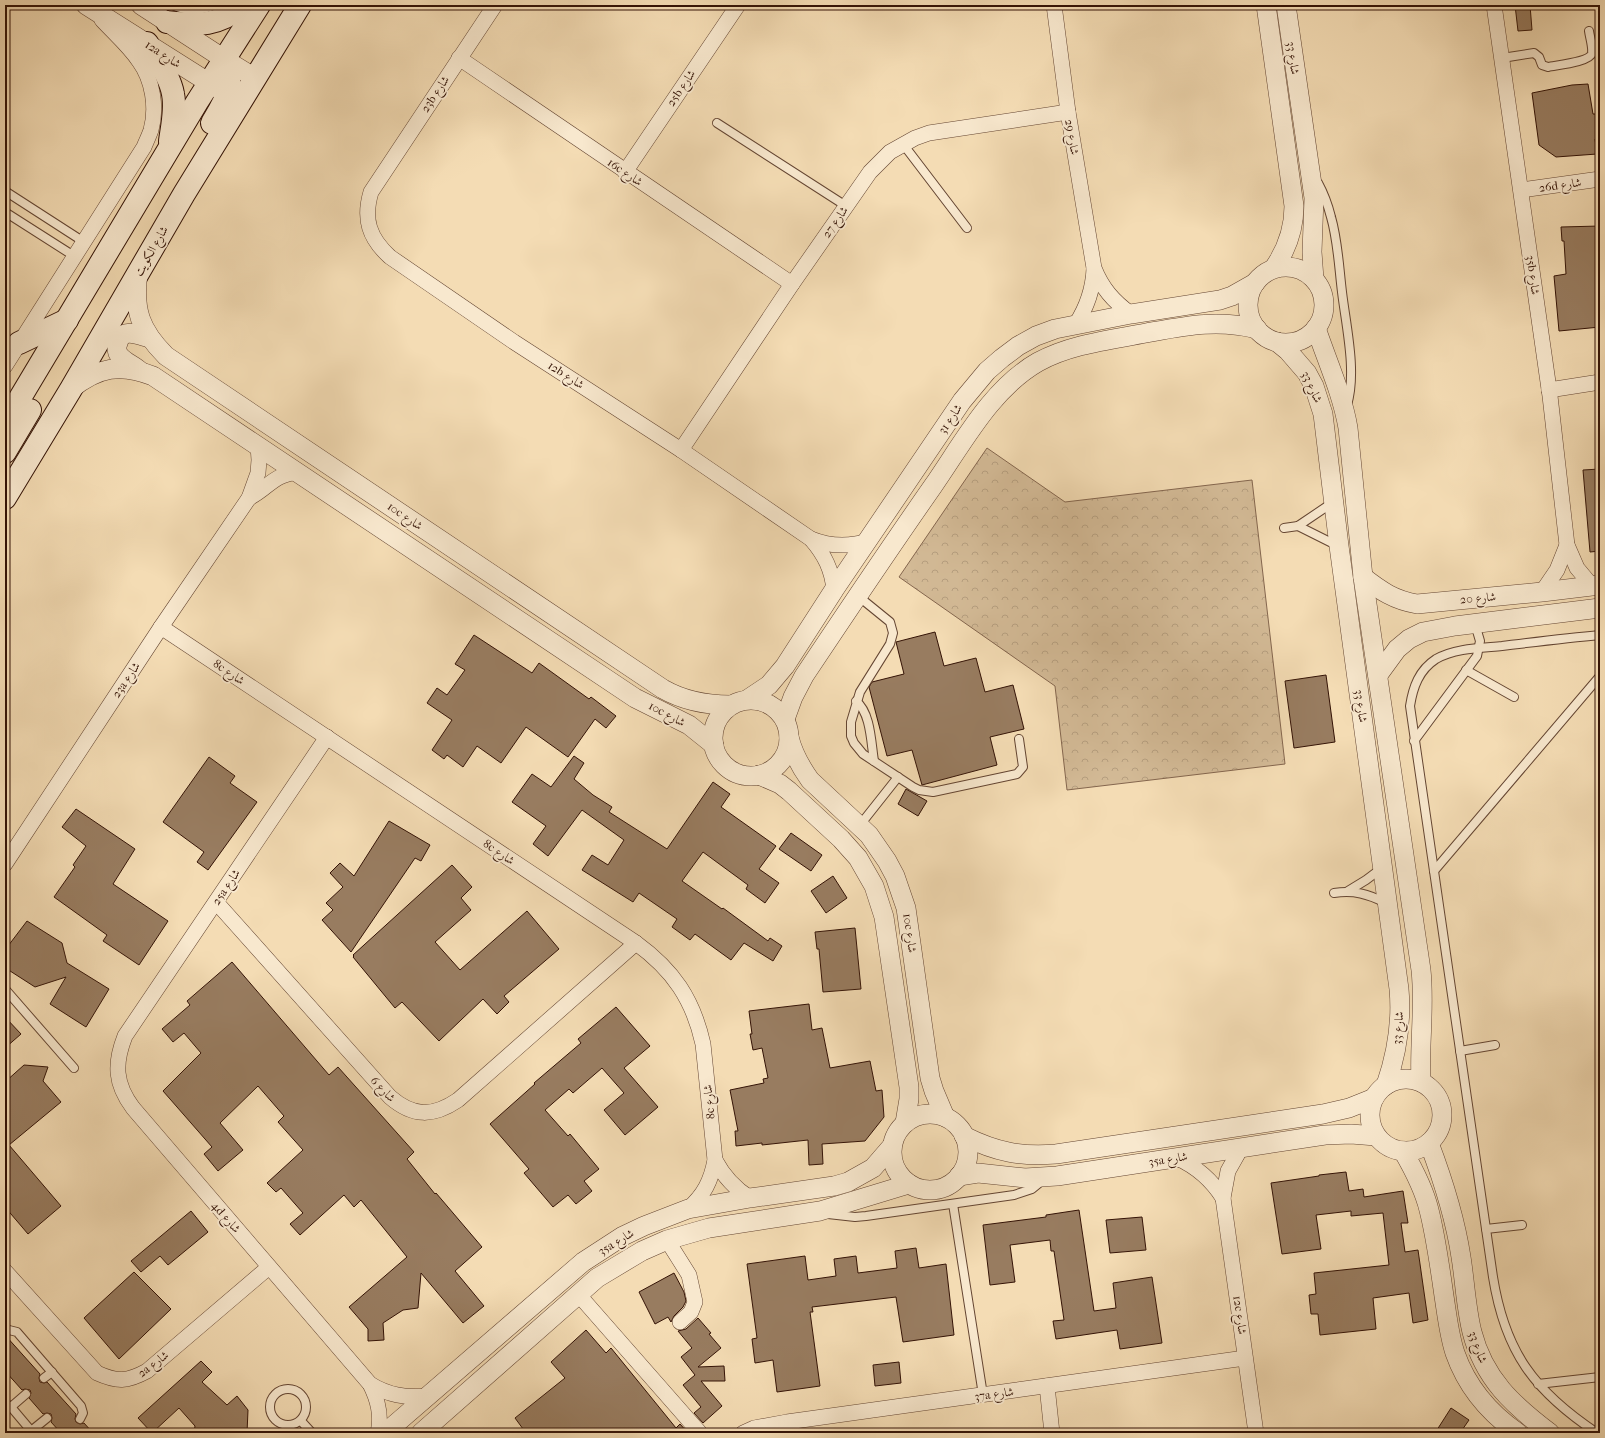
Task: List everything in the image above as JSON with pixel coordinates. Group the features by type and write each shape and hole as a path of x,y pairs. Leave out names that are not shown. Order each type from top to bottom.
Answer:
{"main road":[{"path":"170,13 196,24 210,23 228,16 244,5"},
{"path":"226,93 224,59 259,5"},
{"path":"5,423 54,344 168,152 226,93 256,78 300,5"},
{"path":"147,43 166,76 173,93 174,114 168,152"},
{"name":"شارع الكويت","path":"5,498 71,389 184,194 184,181 192,159 218,114 226,93"},
{"path":"19,343 67,320"},
{"path":"5,452 49,376 53,366 54,344"}],"street":[{"path":"141,5 170,13 224,59 256,78"},
{"name":"23b شارع","path":"375,183 495,5"},
{"name":"25b شارع","path":"625,172 738,5"},
{"name":"شارع 29","path":"1054,5 1068,112 1094,268 1092,292 1085,309 1076,324"},
{"name":"شارع 33","path":"1266,5 1294,206 1292,233 1282,257 1274,268"},
{"name":"شارع 33","path":"1286,5 1314,198 1312,252 1314,279"},
{"name":"35b شارع","path":"1494,5 1549,390 1567,545 1577,568 1596,586"},
{"path":"5,364 144,147 151,130 154,111 152,92 148,76 140,62 90,7"},
{"name":"12a شارع","path":"90,7 226,93"},
{"name":"16c شارع","path":"459,58 792,284"},
{"name":"شارع 27","path":"681,450 846,206 870,172 890,152 903,144 929,133 1068,112"},
{"name":"26d شارع","path":"1521,190 1600,179"},
{"name":"12b شارع","path":"375,183 368,202 368,222 375,242 390,257 514,342 681,450 812,540 828,563 833,579 834,590"},
{"path":"1283,267 1296,268 1308,273 1314,279 1323,294 1324,303 1321,321 1310,335 1294,342 1285,343 1277,342 1266,337 1256,329 1248,311 1248,302 1250,292 1260,277 1274,268 1283,267"},
{"name":"شارع 29","path":"1094,268 1105,290 1112,299 1131,314"},
{"name":"10c شارع","path":"138,272 136,291 138,309 143,327 150,338 166,356 663,689 687,700 716,705 739,702"},
{"name":"شارع 31","path":"739,702 769,685 777,676 962,401 987,371 1018,346 1036,336 1056,329 1131,314 1220,300 1232,296 1255,283"},
{"name":"شارع 31","path":"784,719 801,681 858,596 985,411 1000,392 1018,375 1039,362 1061,352 1085,345 1204,324 1230,324 1256,329"},
{"name":"شارع 33","path":"1316,328 1345,411 1363,577 1421,970 1423,1006 1420,1053 1421,1082"},
{"path":"140,371 120,356 117,351 118,341 124,334 129,333 150,338"},
{"name":"شارع 33","path":"1277,342 1288,351 1307,373 1320,400 1323,414 1333,503 1388,904 1400,1005 1396,1054 1380,1091"},
{"name":"10c شارع","path":"71,389 82,380 96,373 110,369 125,368 140,371 153,376 635,698 689,725 714,745"},
{"path":"1549,390 1600,382"},
{"name":"23a شارع","path":"5,864 161,627 249,498 258,473 258,445"},
{"name":"23a شارع","path":"249,498 259,492 274,479 282,475 298,472"},
{"name":"12b شارع","path":"812,540 840,546 850,546 869,541"},
{"name":"35b شارع","path":"1542,592 1557,570 1567,545"},
{"name":"شارع 20","path":"1363,577 1390,596 1417,604 1596,586"},
{"name":"شارع 20","path":"1378,675 1397,649 1409,639 1423,632 1438,628 1600,608"},
{"name":"8c شارع","path":"161,627 636,943 665,966 687,997 703,1044 715,1160 713,1174 707,1188 699,1200 688,1209"},
{"path":"758,700 769,704 778,710 784,719 788,728 788,748 778,766 769,772 749,776 740,774 730,770 722,763 717,755 713,734 716,723 722,713 739,702 758,700"},
{"name":"25a شارع","path":"125,1036 327,737"},
{"name":"10c شارع","path":"789,738 797,760 810,780 860,825 878,846 902,892 906,908 930,1078 936,1098 945,1117"},
{"name":"10c شارع","path":"759,775 780,784 841,839 858,858 874,886 884,917 909,1087 908,1111 905,1123"},
{"name":"شارع 6","path":"216,902 390,1097 399,1105 411,1110 423,1112 442,1109 458,1100 636,943"},
{"name":"4d شارع","path":"125,1036 117,1061 120,1086 125,1098 370,1384 380,1390 403,1397 427,1396"},
{"path":"1412,1079 1421,1082 1429,1087 1435,1094 1442,1110 1439,1128 1435,1136 1429,1143 1413,1151 1404,1151 1388,1147 1376,1136 1370,1121 1371,1105 1380,1091 1394,1081 1412,1079"},
{"name":"35a شارع","path":"964,1136 993,1149 1009,1153 1040,1155 1324,1114 1349,1108 1380,1091"},
{"path":"924,1114 935,1114 945,1117 960,1128 964,1136 967,1147 965,1167 959,1176 944,1187 935,1190 917,1188 909,1184 897,1171 893,1163 892,1146 899,1130 905,1123 914,1118 924,1114"},
{"name":"35a شارع","path":"959,1176 978,1173 1025,1178 1046,1177 1325,1135 1351,1134 1376,1136"},
{"name":"شارع 33","path":"1429,1143 1446,1192 1455,1227 1461,1257 1469,1316 1477,1347 1483,1362 1500,1389 1522,1412 1550,1433"},
{"name":"35a شارع","path":"385,1433 583,1262 623,1236 688,1209 750,1198 834,1186 848,1182 873,1168 892,1146"},
{"name":"12c شارع","path":"1241,1148 1228,1171 1223,1198 1256,1433"},
{"name":"شارع 33","path":"1404,1151 1423,1189 1429,1209 1450,1337 1455,1353 1467,1379 1480,1398 1504,1423 1518,1433"},
{"name":"12c شارع","path":"1177,1158 1195,1167 1204,1174 1223,1198"},
{"name":"8c شارع","path":"715,1160 721,1172 729,1182 750,1198"},
{"name":"35a شارع","path":"420,1433 597,1278 642,1251 667,1240 709,1228 820,1212 909,1184"},
{"path":"667,1240 689,1275 695,1302 693,1309 680,1322"},
{"name":"2a شارع","path":"5,1271 97,1372 109,1378 122,1380 135,1378 147,1371 269,1267"},
{"path":"578,1294 700,1433"},
{"name":"37a شارع","path":"743,1433 754,1428 787,1422 1246,1358"},
{"name":"4d شارع","path":"370,1384 378,1405 380,1417 378,1433"},
{"path":"1047,1386 1052,1433"}],"lane":[{"path":"170,13 201,10 215,5"},
{"path":"1502,58 1534,53 1539,57 1542,65 1548,67 1584,60 1591,56 1592,53 1589,31"},
{"path":"717,123 846,206"},
{"path":"903,144 968,228"},
{"path":"1311,171 1324,194 1328,206 1332,219 1338,257 1351,369 1350,390 1345,411"},
{"path":"5,191 84,242"},
{"path":"5,212 74,256"},
{"path":"1284,528 1298,526 1333,503"},
{"path":"1298,526 1339,546"},
{"path":"858,596 890,622 894,633 890,644 865,682 856,701 851,722 851,736 858,749 919,790 933,792 1017,774 1023,767 1019,739"},
{"path":"1414,741 1477,656 1480,648 1480,641 1475,624"},
{"path":"1597,1433 1564,1410 1538,1384 1524,1365 1515,1348 1501,1314 1496,1295 1410,706 1412,692 1417,679 1425,668 1436,659 1449,654 1480,648 1600,635"},
{"path":"1466,670 1514,697"},
{"path":"1434,871 1600,676"},
{"path":"856,701 863,707 866,716 874,761"},
{"path":"860,825 898,777"},
{"path":"1348,891 1383,867"},
{"path":"1334,893 1348,891 1368,895 1388,904"},
{"path":"5,989 74,1068"},
{"path":"1460,1051 1495,1045"},
{"path":"820,1212 855,1217 1014,1195 1032,1189 1046,1177"},
{"path":"953,1204 983,1395"},
{"path":"1486,1229 1522,1225"},
{"path":"5,1329 17,1332 74,1397 83,1409 80,1419"},
{"path":"44,1378 52,1372"},
{"path":"1538,1384 1600,1377"},
{"path":"290,1388 297,1390 302,1395 306,1401 307,1408 301,1421 287,1425 274,1419 270,1405 276,1392 290,1388"},
{"path":"26,1394 8,1405 32,1432 47,1418"},
{"path":"66,1403 74,1397"},
{"path":"301,1421 312,1433"}],"green space":[{"path":"987,448 1065,502 1252,480 1285,764 1067,790 1055,686 899,577"}],"building":[{"path":"1515,5 1530,5 1532,30 1518,31"},
{"path":"1588,84 1593,114 1600,114 1600,139 1595,139 1597,154 1556,157 1539,145 1532,93 1572,85"},
{"path":"1600,226 1600,327 1559,331 1554,276 1566,274 1564,241 1562,241 1561,227"},
{"path":"1600,469 1600,551 1590,552 1583,470"},
{"path":"935,632 944,666 976,658 985,692 1013,685 1024,729 990,737 997,765 922,785 912,750 887,756 869,687 872,682 904,674 896,642"},
{"path":"474,635 532,673 539,663 589,699 591,697 616,716 606,728 595,719 568,757 526,727 501,763 477,746 463,767 447,755 444,759 432,750 452,720 427,703 437,688 447,695 465,670 455,664"},
{"path":"1326,675 1335,742 1294,748 1285,681"},
{"path":"574,756 584,763 574,779 593,795 612,807 609,812 667,849 713,782 730,794 721,807 776,846 759,869 779,883 765,903 746,889 748,885 703,852 682,881 722,909 723,908 768,941 770,938 782,946 773,961 744,943 731,960 695,934 690,940 672,927 677,919 639,893 633,902 582,870 592,855 608,865 624,840 582,810 548,856 533,844 546,826 512,802 532,774 551,787"},
{"path":"209,757 235,776 230,783 257,802 208,870 197,862 204,852 163,822"},
{"path":"906,789 927,801 918,816 898,804"},
{"path":"76,809 135,849 113,884 168,921 139,965 103,941 107,935 54,897 75,867 73,865 86,846 62,827"},
{"path":"389,821 430,845 421,861 415,858 351,952 322,920 333,910 326,903 343,887 330,873 340,863 354,876"},
{"path":"791,833 822,855 811,871 779,849"},
{"path":"452,865 472,887 461,898 471,910 435,942 460,970 527,911 559,949 504,996 509,1002 497,1014 483,999 439,1041 402,1002 395,1008 353,957 353,955"},
{"path":"833,876 847,898 826,913 811,891"},
{"path":"27,921 62,943 67,963 109,989 86,1027 50,1004 66,977 35,987 7,969 5,950"},
{"path":"855,928 861,989 823,992 819,949 817,949 815,932"},
{"path":"232,962 329,1075 338,1067 414,1152 407,1159 435,1194 436,1193 482,1247 455,1271 484,1306 463,1323 421,1273 418,1308 403,1310 383,1323 384,1340 368,1341 368,1329 349,1307 407,1257 361,1200 354,1207 344,1195 300,1235 290,1224 303,1213 281,1188 276,1192 267,1183 303,1150 278,1122 284,1116 258,1086 220,1123 243,1150 218,1171 204,1154 212,1147 163,1091 201,1053 184,1033 173,1042 162,1029 190,1005 187,1001"},
{"path":"809,1004 812,1030 822,1028 830,1068 870,1061 876,1091 882,1090 884,1117 865,1141 822,1144 823,1164 809,1165 808,1140 736,1146 735,1131 738,1131 730,1090 764,1083 763,1079 768,1078 762,1048 753,1050 750,1034 752,1034 749,1011"},
{"path":"616,1007 650,1046 624,1068 658,1107 625,1135 604,1110 624,1093 602,1068 573,1093 569,1089 545,1110 568,1136 570,1134 599,1169 584,1181 592,1191 576,1204 568,1195 553,1207 524,1173 529,1169 490,1124 535,1084 534,1083 581,1043 578,1039"},
{"path":"5,1017 21,1034 5,1048"},
{"path":"24,1065 48,1067 43,1081 61,1102 9,1145 61,1206 28,1234 5,1207 5,1082"},
{"path":"1346,1172 1349,1191 1363,1189 1364,1197 1403,1191 1408,1223 1401,1223 1405,1252 1418,1250 1428,1320 1413,1323 1409,1293 1373,1298 1376,1329 1320,1335 1318,1314 1311,1314 1309,1295 1316,1294 1314,1273 1389,1265 1383,1213 1351,1216 1351,1211 1316,1215 1321,1249 1282,1254 1271,1183"},
{"path":"1079,1210 1094,1311 1116,1308 1113,1283 1152,1277 1162,1343 1120,1349 1117,1330 1056,1339 1053,1321 1064,1320 1054,1251 1051,1251 1050,1240 1010,1245 1015,1282 990,1285 983,1225 1046,1217 1046,1215"},
{"path":"191,1211 208,1232 168,1265 160,1256 141,1272 131,1261"},
{"path":"1142,1217 1146,1250 1110,1253 1106,1220"},
{"path":"916,1248 919,1268 946,1264 954,1335 903,1342 896,1297 812,1307 813,1312 810,1312 820,1386 777,1392 773,1360 755,1363 752,1339 757,1338 747,1264 805,1256 808,1280 836,1276 834,1259 856,1256 858,1273 897,1268 895,1251"},
{"path":"134,1272 171,1309 119,1359 84,1318"},
{"path":"674,1273 684,1292 686,1301 671,1322 668,1317 655,1324 639,1292"},
{"path":"698,1318 721,1348 698,1367 724,1366 725,1381 701,1381 722,1406 703,1423 694,1413 701,1407 683,1385 695,1375 681,1357 692,1348 678,1331 686,1329"},
{"path":"586,1330 606,1353 611,1348 676,1428 680,1424 688,1433 526,1433 515,1418 565,1378 551,1362"},
{"path":"5,1335 40,1374 40,1382 47,1382 76,1414 76,1422 80,1424 84,1423 93,1433 61,1433 51,1422 51,1414 43,1414 29,1398 31,1393 30,1390 22,1390 5,1371"},
{"path":"201,1361 212,1372 202,1382 227,1405 237,1396 248,1410 247,1433 194,1433 195,1426 179,1408 152,1433 138,1418"},
{"path":"899,1362 901,1383 875,1386 873,1365"},
{"path":"1451,1408 1469,1420 1460,1433 1435,1433"}]}
